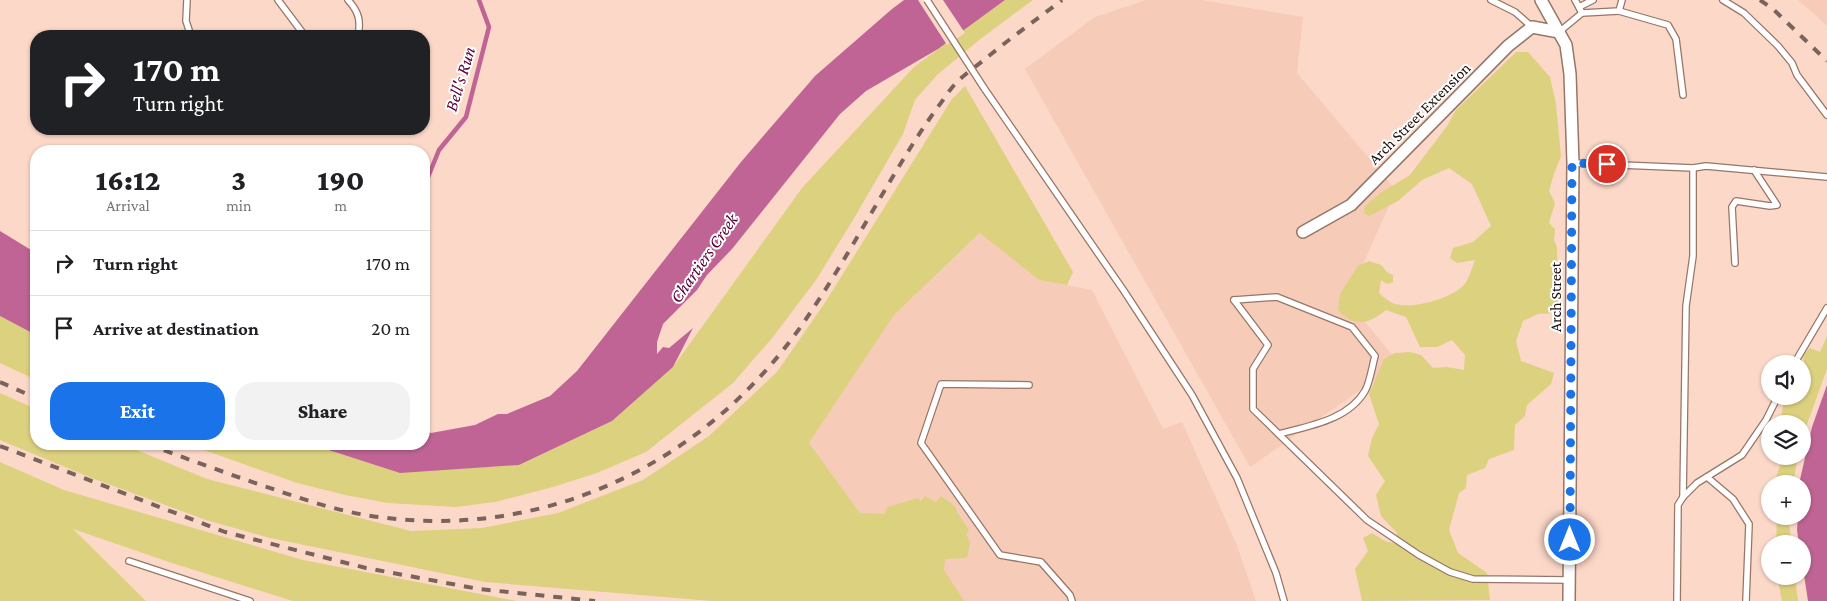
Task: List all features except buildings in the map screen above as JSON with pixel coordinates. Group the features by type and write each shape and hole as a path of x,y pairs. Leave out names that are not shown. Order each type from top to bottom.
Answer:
{"street":[{"name":"Arch Street","path":"1541,0 1566,45 1570,74 1572,163 1569,601"},
{"path":"1532,27 1559,32"},
{"name":"Arch Street Extension","path":"1303,232 1351,205 1508,46 1532,27"}],"lane":[{"path":"187,0 186,21 189,30"},
{"path":"278,0 300,30"},
{"path":"348,0 360,20 359,30"},
{"path":"927,0 984,88 1124,291 1192,395 1237,478 1276,573 1284,601"},
{"path":"1491,0 1514,12 1532,27"},
{"path":"1576,0 1581,10"},
{"path":"1559,32 1593,0"},
{"path":"1619,11 1622,0"},
{"path":"1723,0 1744,13 1778,46 1792,63 1797,75 1827,115"},
{"path":"1581,10 1619,11 1668,25 1676,39 1683,95"},
{"path":"1572,163 1693,168 1706,166 1827,177"},
{"path":"1683,496 1686,306 1693,256 1693,168"},
{"path":"1735,262 1732,206 1736,201 1770,206 1777,205 1754,170"},
{"path":"1279,434 1330,420 1349,408 1365,390 1374,356 1352,327 1277,298 1234,300 1268,345 1253,369 1253,409 1366,520 1450,572 1473,579 1569,580"},
{"path":"1799,355 1827,308"},
{"path":"1029,385 941,384 921,442 1000,555 1041,562 1070,595 1072,601"},
{"path":"1677,601 1678,504 1683,496 1697,483 1742,455 1766,420 1774,405"},
{"path":"1707,477 1734,499 1749,524 1746,601"},
{"path":"129,561 250,601"}],"shaded area":[{"path":"1005,0 1033,0 979,40 937,75 915,100 903,134 853,220 816,280 773,337 733,383 646,452 597,473 553,487 495,502 456,507 388,503 345,495 297,483 204,450 329,450 397,472 519,465 612,421 673,367 802,188 914,67"},
{"path":"1146,0 1201,0 1303,17 1297,73 1396,190 1347,300 1399,363 1250,467 1025,69 1095,17"},
{"path":"1798,0 1827,0 1827,26 1812,12"},
{"path":"1516,52 1528,52 1550,77 1556,104 1561,156 1549,191 1555,203 1549,223 1555,229 1554,240 1557,247 1559,313 1538,314 1523,321 1516,341 1521,361 1554,373 1551,384 1527,405 1525,416 1515,425 1514,450 1489,459 1485,468 1467,475 1466,488 1459,493 1449,530 1458,553 1487,573 1490,600 1362,601 1355,569 1368,551 1363,538 1372,533 1385,541 1397,544 1397,533 1381,516 1376,495 1385,481 1368,456 1372,438 1379,424 1369,394 1384,359 1395,353 1410,352 1421,355 1433,368 1447,367 1464,370 1465,355 1452,340 1437,347 1420,347 1406,317 1386,310 1368,321 1356,322 1350,320 1338,310 1340,294 1358,266 1369,261 1381,265 1388,273 1393,275 1393,282 1387,284 1381,280 1379,293 1395,304 1412,305 1431,302 1450,295 1464,285 1475,260 1457,263 1450,258 1453,248 1473,242 1491,226 1472,184 1449,168 1422,180 1398,201 1369,216 1364,213 1365,206 1382,192 1410,175 1447,126 1456,110"},
{"path":"965,86 1073,272 1067,285 1039,280 980,233 894,315 809,443 860,513 884,514 888,507 918,498 921,501 925,496 936,502 941,496 955,506 969,530 966,535 970,541 968,555 966,558 945,559 944,570 964,601 712,601 485,582 270,538 206,520 89,477 0,440 0,393 30,406 30,450 137,450 207,479 411,531 482,528 558,513 643,480 709,436 777,372 826,301 952,99"},
{"path":"981,233 1039,280 1092,290 1163,429 1182,422 1236,543 1256,601 924,601 809,443 894,315"},
{"path":"0,316 30,332 30,377 0,363"},
{"path":"1827,336 1827,369 1810,415 1781,415 1783,405 1811,405 1811,355 1803,355 1810,348 1820,352"},
{"path":"0,462 64,490 303,560 517,601 293,601 172,563 73,529 146,601 0,601"},
{"path":"1780,465 1796,465 1795,475 1777,475"},
{"path":"1777,525 1789,525 1791,535 1776,535"},
{"path":"1779,585 1796,585 1798,601 1782,601"}],"water":[{"name":"Chartiers Creek","path":"904,0 1005,0 938,49 866,91 840,114 732,249 707,275 697,290 663,324 657,342 657,354 663,347 669,348 693,328 673,367 612,421 519,465 400,473 329,450 430,450 430,433 475,425 498,414 507,414 550,396 577,371 741,162 815,76"},
{"path":"0,231 30,249 30,332 0,316"},
{"path":"1827,385 1827,601 1808,601 1806,585 1811,585 1811,535 1798,535 1797,530 1797,525 1811,525 1811,475 1801,475 1803,465 1811,465 1812,427"}],"pier":[{"path":"918,0 943,0 965,33 947,45"}],"waterway":[{"name":"Bell's Run","path":"430,172 439,150 466,117 489,27 479,0"}],"railway":[{"path":"163,450 305,500 349,512 379,517 442,521 504,516 563,502 619,480 672,451 721,414 765,371 816,304 912,145 951,88 967,73 1062,0"},
{"path":"1760,0 1773,9 1827,61"},
{"path":"0,382 30,395"},
{"path":"0,446 225,532 366,568 479,589 595,601"}],"route":[{"path":"1570,540 1572,163 1607,164"}]}
